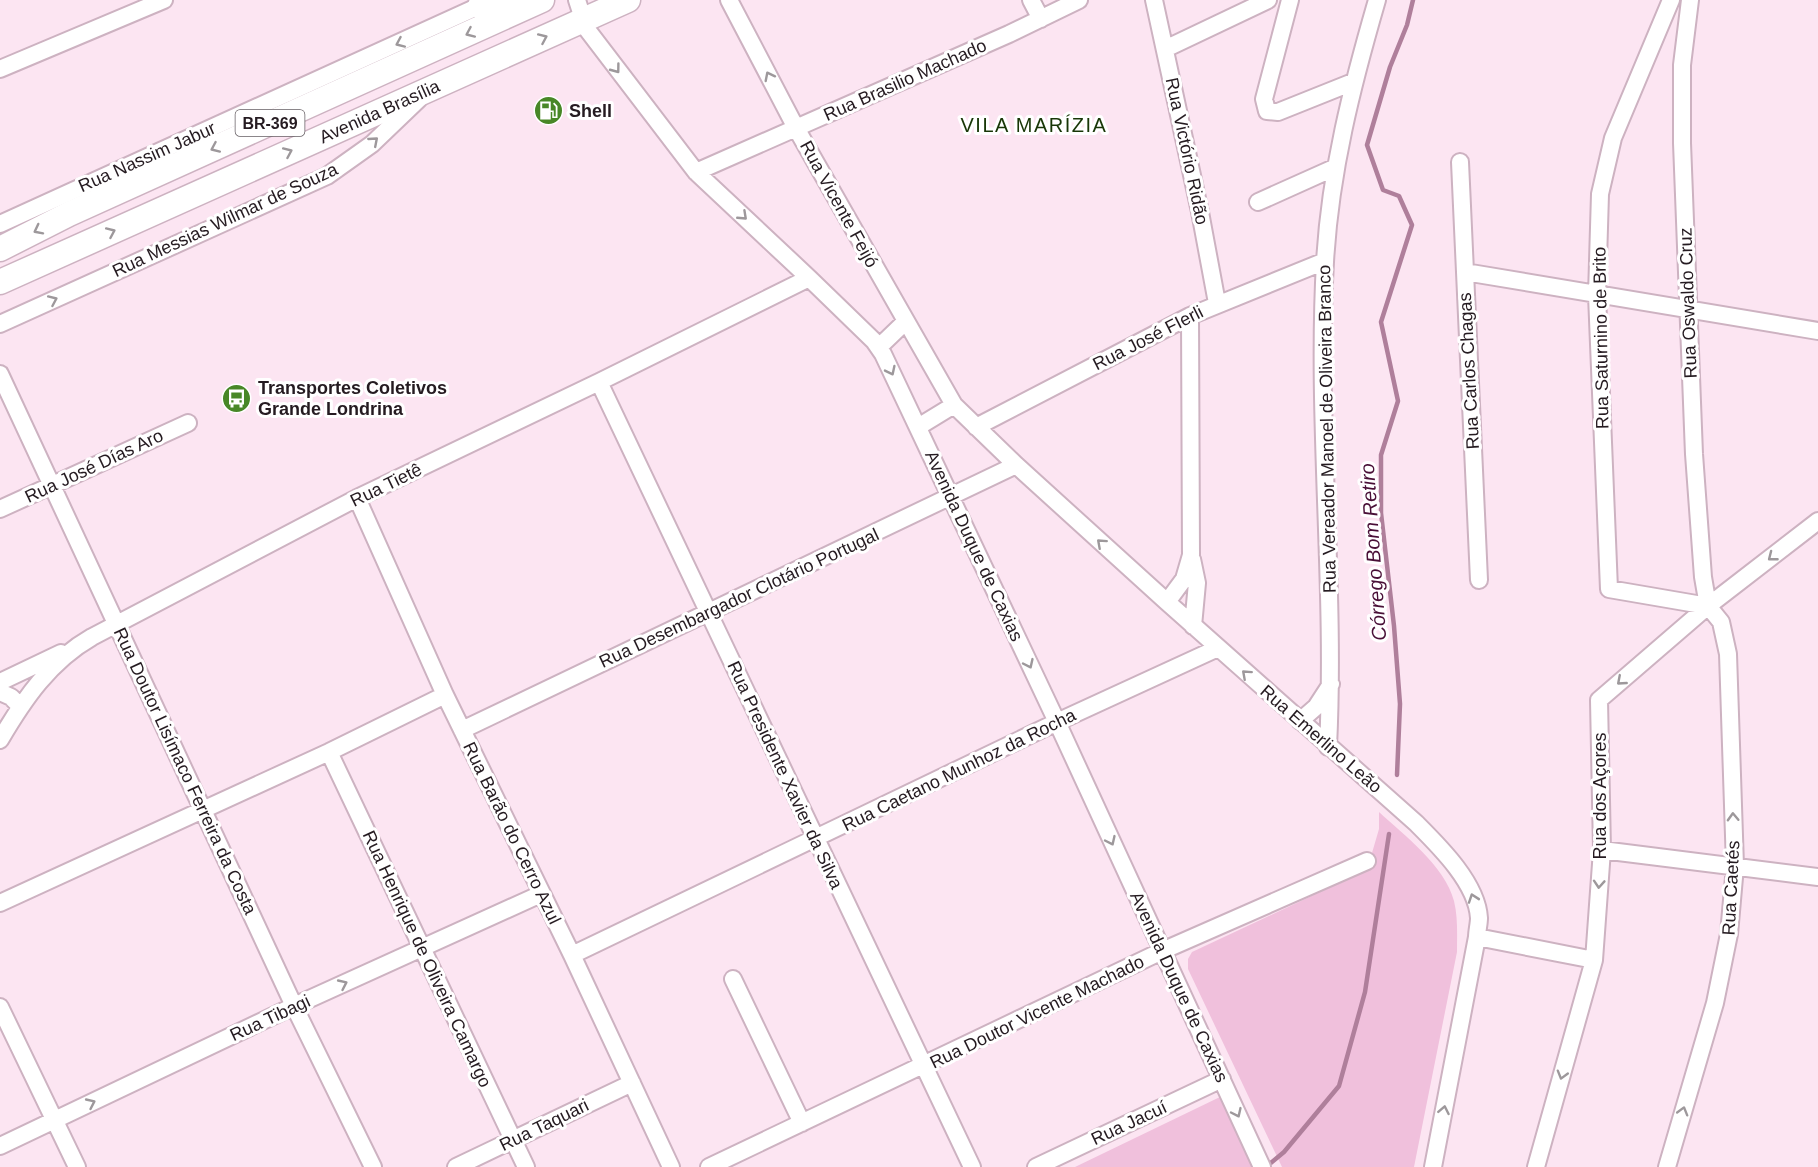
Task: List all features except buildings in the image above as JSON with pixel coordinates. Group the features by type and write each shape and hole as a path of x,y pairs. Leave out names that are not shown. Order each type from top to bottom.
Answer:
{"highway":[{"name":"Avenida Brasília","path":"0,282 432,87 580,10 628,0"},
{"name":"Avenida Brasília","path":"0,249 69,214 537,2"},
{"path":"486,3 537,2"}],"street":[{"path":"0,69 164,0"},
{"name":"Rua Vicente Feijó","path":"729,0 796,128 954,405"},
{"path":"1031,0 1041,19"},
{"name":"Rua Brasilio Machado","path":"696,172 1079,0"},
{"name":"Rua Victório Ridão","path":"1154,0 1200,212 1217,303"},
{"path":"1165,49 1268,0"},
{"path":"1290,0 1264,99 1267,111 1278,112 1353,82"},
{"name":"Rua Vereador Manoel de Oliveira Branco","path":"1328,747 1331,683 1323,375 1325,261 1336,166 1353,82 1377,0"},
{"name":"Rua Saturnino de Brito","path":"1671,0 1613,138 1600,194 1597,295 1609,589 1708,606"},
{"name":"Rua Oswaldo Cruz","path":"1690,0 1682,65 1682,143 1699,548 1708,606"},
{"name":"Rua Nassim Jabur","path":"1,220 486,3"},
{"name":"Avenida Duque de Caxias","path":"580,10 586,28 696,172 879,347 1057,722 1259,1160"},
{"name":"Rua Messias Wilmar de Souza","path":"0,324 327,176 372,144 432,87"},
{"name":"Rua Carlos Chagas","path":"1460,162 1479,580"},
{"path":"1258,202 1336,166"},
{"name":"Rua José FIerli","path":"976,427 1217,303 1325,261"},
{"path":"1465,272 1818,331"},
{"name":"Rua Tietê","path":"0,740 7,692 37,683 73,648 357,498 809,278"},
{"path":"1190,316 1191,555 1197,583 1193,626"},
{"path":"879,347 905,322"},
{"name":"Rua Doutor Lisímaco Ferreira da Costa","path":"0,374 294,1006 373,1167"},
{"name":"Rua Presidente Xavier da Silva","path":"599,382 972,1167"},
{"path":"918,426 954,405"},
{"name":"Rua Emerlino Leão","path":"954,405 1016,465 1193,626 1416,823 1443,850 1471,890 1479,917 1477,937 1433,1167"},
{"name":"Rua José Días Aro","path":"0,509 188,423"},
{"name":"Rua Desembargador Clotário Portugal","path":"462,730 1016,465"},
{"name":"Rua Barão do Cerro Azul","path":"357,498 445,695 572,955 671,1167"},
{"name":"Rua dos Açores","path":"1536,1167 1594,960 1602,850 1599,700 1708,606 1818,521"},
{"path":"1167,602 1184,579 1191,555"},
{"name":"Rua Caetés","path":"1667,1167 1715,1003 1730,934 1735,866 1728,654 1720,622 1708,606"},
{"path":"7,692 31,666 73,648"},
{"name":"Rua Caetano Munhoz da Rocha","path":"572,955 1057,722 1218,648"},
{"path":"31,666 36,670 37,683"},
{"path":"1300,721 1316,707 1331,683"},
{"path":"0,903 329,752 445,695"},
{"name":"Rua Henrique de Oliveira Camargo","path":"329,752 526,1167"},
{"path":"1602,850 1818,877"},
{"name":"Rua Doutor Vicente Machado","path":"709,1167 1162,951 1367,861"},
{"name":"Rua Tibagi","path":"0,1146 294,1006 541,894"},
{"path":"1477,937 1594,960"},
{"path":"733,979 802,1123"},
{"path":"0,1007 77,1167"},
{"name":"Rua Jacuí","path":"1036,1167 1222,1079"},
{"name":"Rua Taquari","path":"456,1167 632,1083"}],"shaded area":[{"path":"1379,812 1433,864 1449,888 1456,913 1457,952 1414,1167 1282,1167 1188,969 1188,959 1192,952 1367,870 1379,829"},
{"path":"1222,1096 1255,1167 1075,1167"}],"waterway":[{"name":"Córrego Bom Retiro","path":"1397,775 1400,704 1381,513 1381,455 1398,401 1381,322 1412,225 1399,196 1383,190 1367,145 1390,67 1407,25 1413,0"},
{"name":"Córrego Bom Retiro","path":"1266,1167 1284,1152 1339,1086 1365,992 1389,834"}],"place":[{"name":"Shell","path":"548,111"},
{"name":"Transportes Coletivos Grande Londrina","path":"237,398"}],"district":[{"name":"VILA MARÍZIA","path":"1034,125"}]}
